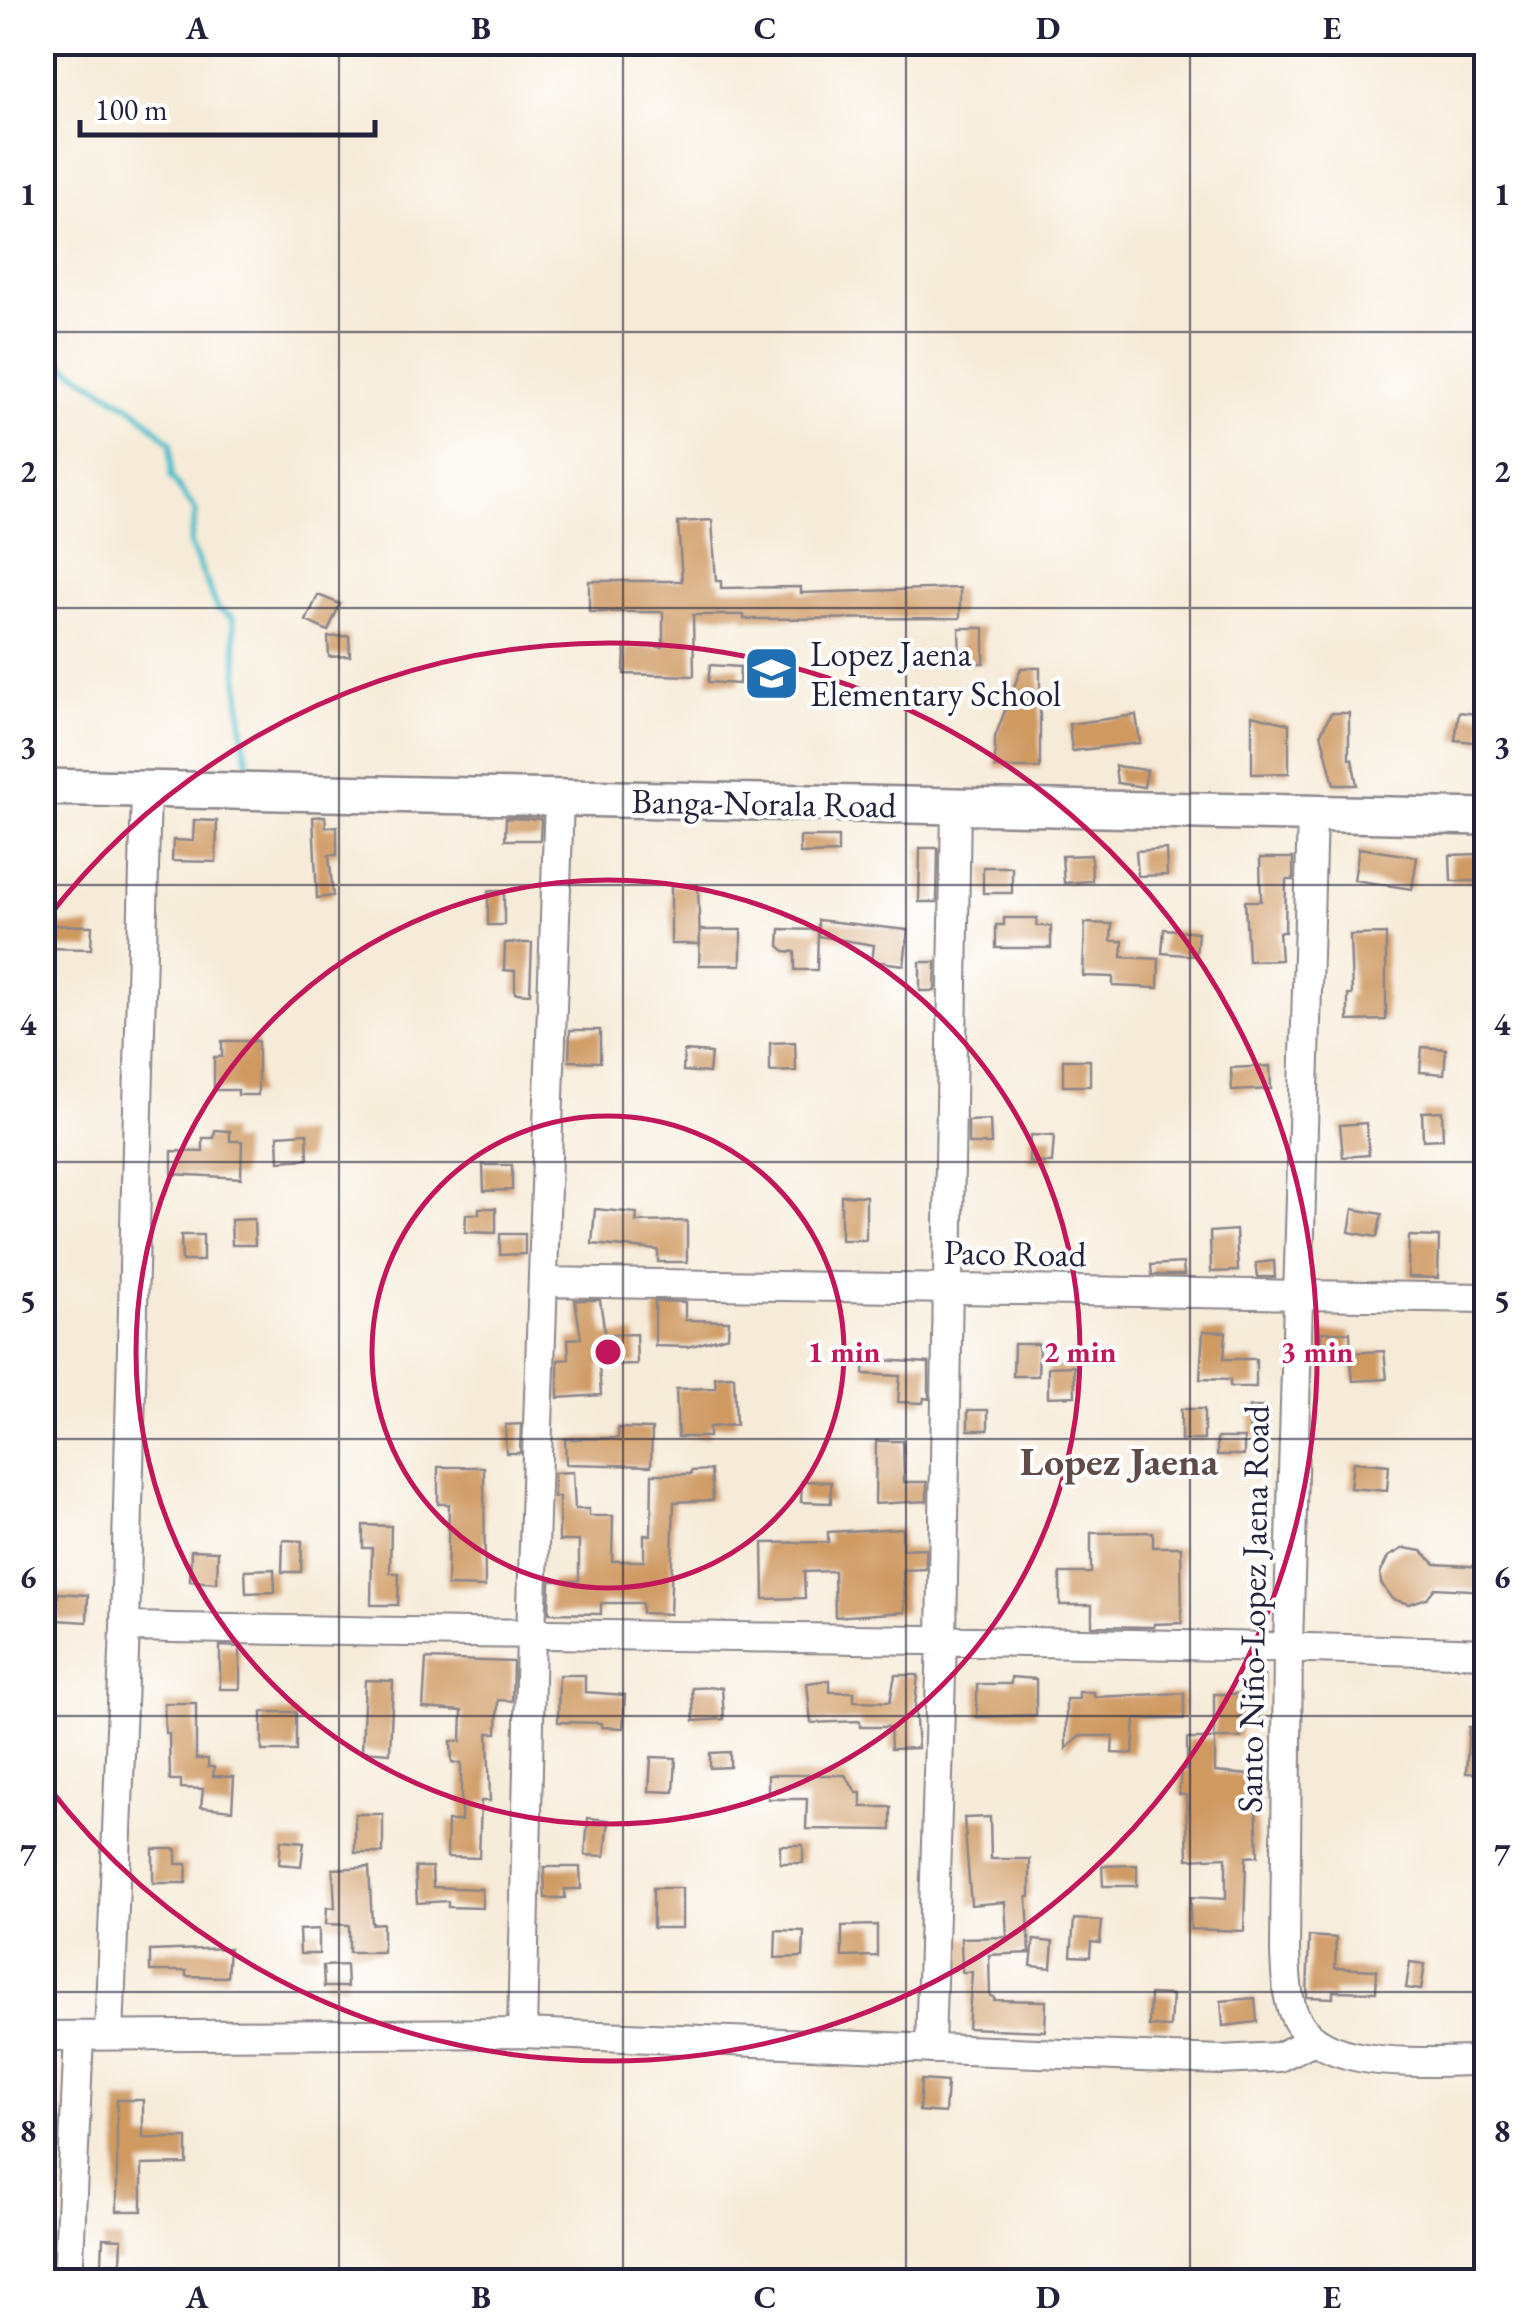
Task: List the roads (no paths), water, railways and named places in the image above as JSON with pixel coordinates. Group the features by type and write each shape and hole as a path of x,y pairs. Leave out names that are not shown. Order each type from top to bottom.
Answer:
{"main road":[{"name":"Banga-Norala Road","path":"42,787 1486,817"}],"street":[{"path":"109,2035 125,1627 146,789"},
{"path":"522,2033 530,1635 559,798"},
{"path":"930,2049 942,1638 956,807"},
{"name":"Santo Niño-Lopez Jaena Road","path":"1312,815 1288,1647 1286,1973 1294,2014 1314,2040"},
{"name":"Paco Road","path":"543,1282 1486,1298"},
{"path":"125,1627 942,1638 1486,1653"},
{"path":"42,2036 522,2033 1255,2060 1279,2057 1314,2040 1332,2052 1354,2057 1486,2061"},
{"path":"68,2282 79,2036"}],"waterway":[{"path":"42,351 137,411 171,443 171,477 196,511 190,544 218,609 233,618 244,744 252,778"}],"place":[{"name":"Lopez Jaena Elementary School","path":"771,674"}],"district":[{"name":"Lopez Jaena","path":"1119,1461"}]}
